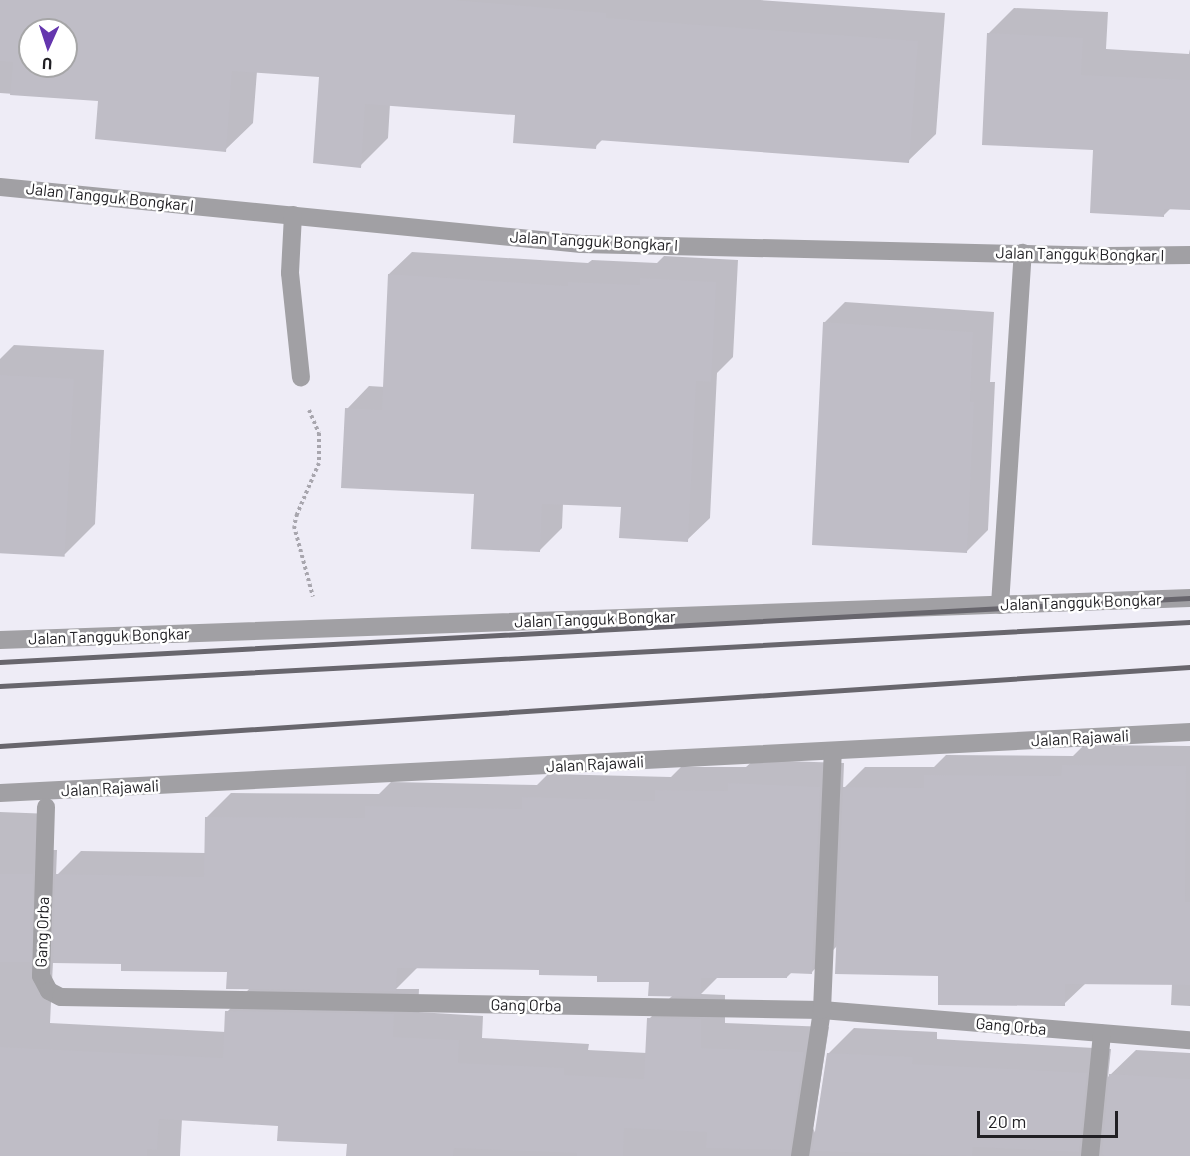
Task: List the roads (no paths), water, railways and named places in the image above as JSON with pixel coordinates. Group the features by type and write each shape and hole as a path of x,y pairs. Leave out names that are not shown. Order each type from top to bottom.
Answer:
{"street":[{"name":"Jalan Tangguk Bongkar I","path":"0,187 581,243 1023,254 1190,255"},
{"path":"294,215 291,273 301,377"},
{"path":"1000,605 1023,254"},
{"name":"Jalan Tangguk Bongkar","path":"0,640 1190,598"},
{"name":"Jalan Rajawali","path":"0,793 1190,732"},
{"path":"800,1156 822,1011 833,752"},
{"name":"Gang Orba","path":"46,807 40,976 49,991 60,997 822,1011 1190,1040"},
{"path":"1090,1156 1102,1034"}],"railway":[{"path":"0,662 1190,598"},
{"path":"0,686 1190,622"},
{"path":"0,746 1190,667"}]}
